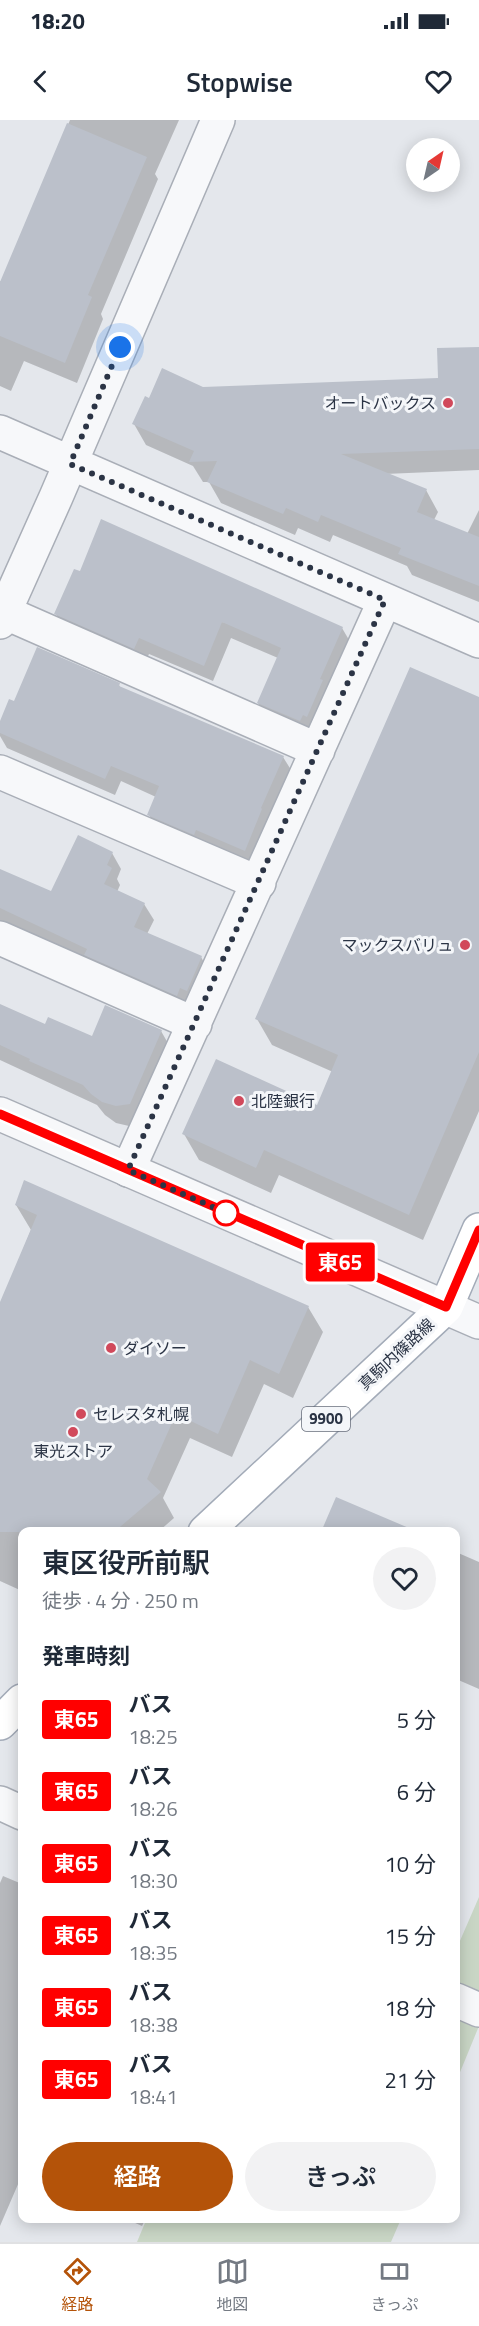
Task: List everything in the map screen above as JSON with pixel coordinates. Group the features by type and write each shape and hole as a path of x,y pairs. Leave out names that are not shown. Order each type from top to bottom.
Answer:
{"main road":[{"name":"真駒内篠路線","path":"210,1527 446,1307 479,1230"},
{"path":"0,1723 18,1705"}],"street":[{"path":"218,120 2,617 318,750"},
{"path":"0,432 479,641"},
{"path":"128,1170 385,600"},
{"path":"0,772 259,882"},
{"path":"0,938 195,1024"},
{"path":"0,1114 479,1322"},
{"path":"0,1803 18,1811"},
{"path":"460,2002 479,2010"}],"green space":[{"path":"479,1897 479,2026 460,2072 460,1941"},
{"path":"145,2223 399,2223 391,2242 137,2242"}],"building":[{"path":"67,123 147,157 88,295 92,297 65,363 0,336 0,282"},
{"path":"479,347 479,449 341,454 427,489 417,512 479,537 479,586 398,554 401,548 321,515 318,522 286,508 283,514 207,482 217,461 189,462 194,451 132,424 145,396 149,398 162,368 203,387 438,378 437,348"},
{"path":"101,519 343,627 320,679 323,680 307,717 303,715 300,721 257,703 281,648 222,622 204,666 139,638 134,649 54,614 74,569 80,571"},
{"path":"37,647 120,683 119,686 284,756 245,851 196,830 194,835 147,815 159,786 111,766 105,779 0,733 0,721 9,699 14,701"},
{"path":"410,667 479,697 479,1052 409,1215 264,1150 256,1168 182,1134 216,1059 317,1105 338,1055 255,1019"},
{"path":"78,835 113,852 107,865 112,868 104,884 145,903 134,927 202,956 187,991 180,988 177,996 84,955 87,949 0,908 0,869 51,891"},
{"path":"0,1004 45,1024 48,1017 92,1036 105,1005 162,1030 130,1104 116,1106 102,1102 83,1085 29,1061 30,1059 0,1045"},
{"name":"セレスタ札幌","path":"24,1180 309,1306 279,1374 250,1360 218,1434 176,1414 147,1479 161,1492 120,1527 18,1527 18,1532 0,1532 0,1302 37,1215 15,1205"},
{"path":"336,1497 407,1527 323,1527"}],"bus line":[{"name":"東65","path":"0,1114 446,1307 479,1230"}],"place":[{"name":"オートバックス","path":"448,403"},
{"name":"マックスバリュ","path":"465,945"},
{"name":"北陸銀行","path":"239,1101"},
{"name":"ダイソー","path":"111,1348"},
{"name":"セレスタ札幌","path":"81,1414"},
{"name":"東光ストア","path":"73,1432"}],"route":[{"path":"120,347 70,464 385,600 128,1170 229,1214 226,1213"}]}
